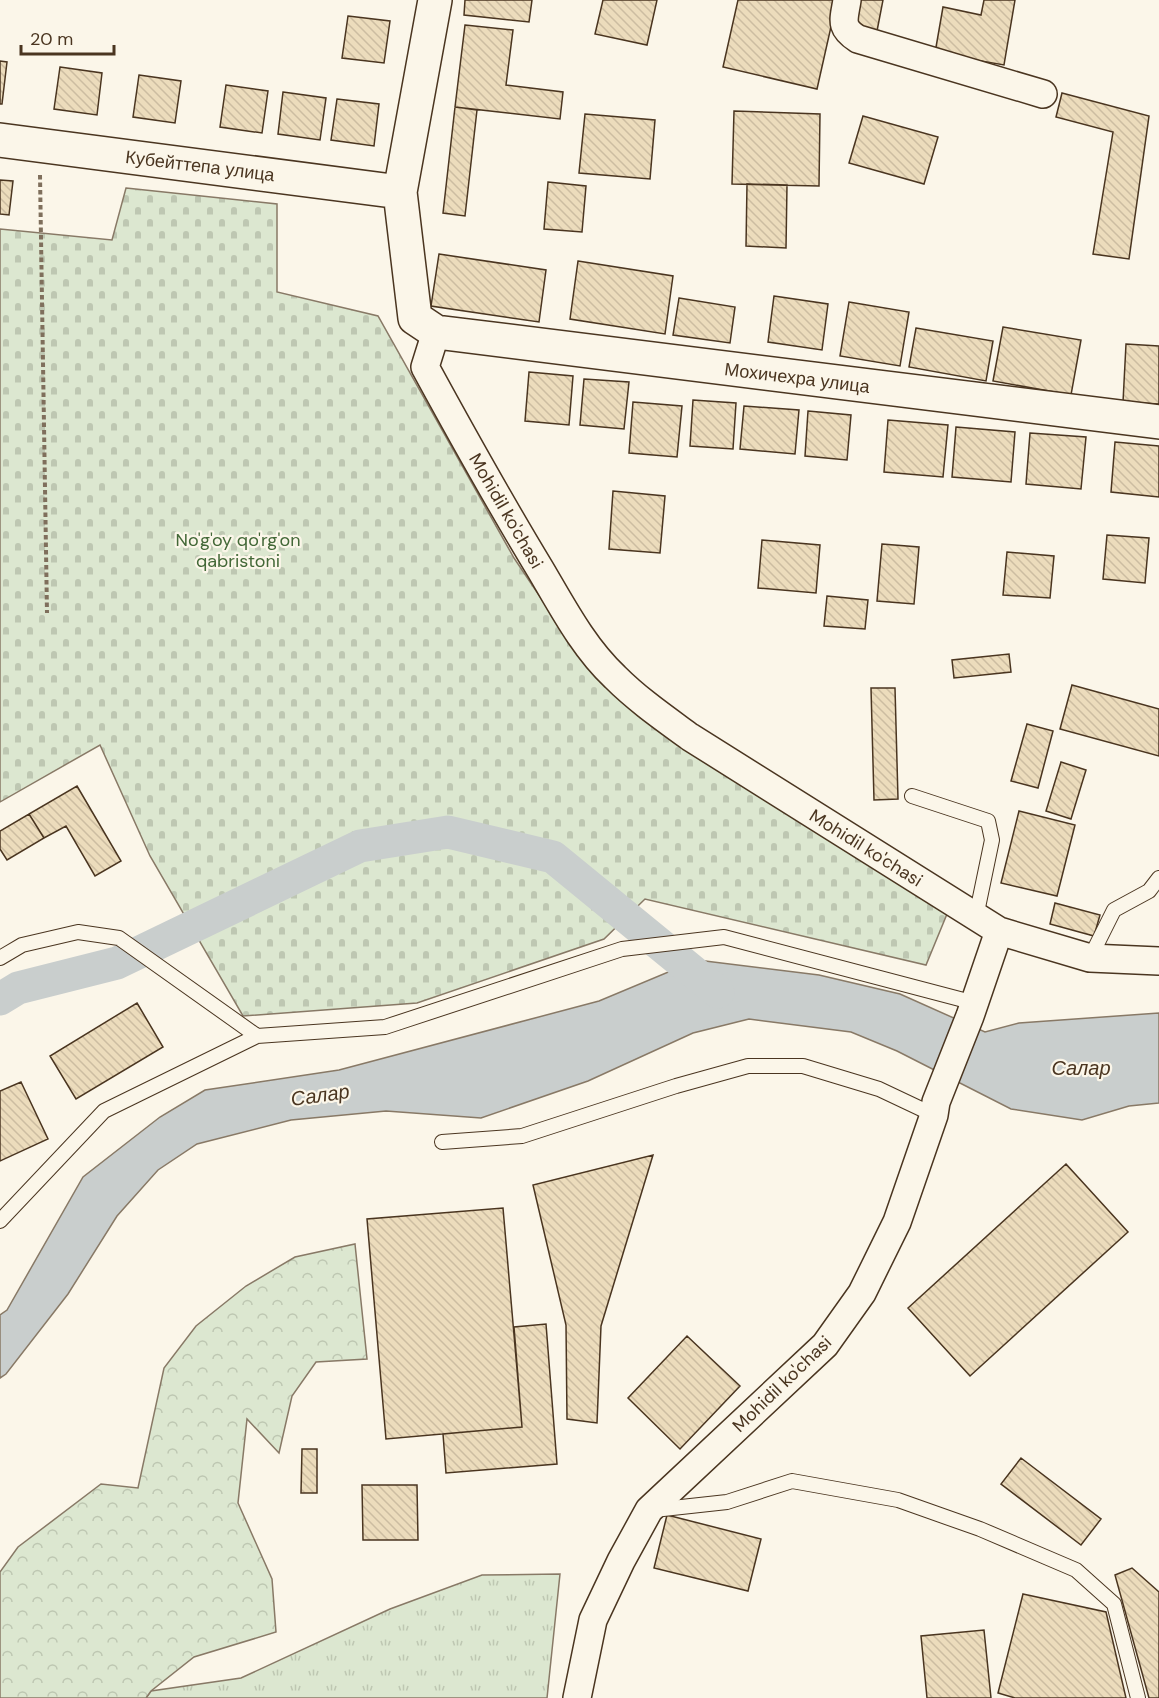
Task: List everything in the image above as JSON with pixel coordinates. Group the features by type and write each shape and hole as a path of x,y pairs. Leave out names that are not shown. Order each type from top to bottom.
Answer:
{"street":[{"path":"435,0 400,192 416,318 436,332"},
{"path":"847,0 843,23 846,32 858,39 1043,94"},
{"name":"Кубейттепа улица","path":"0,140 400,192"},
{"name":"Мохичехра улица","path":"436,332 1159,422"},
{"name":"Mohidil ko'chasi","path":"436,332 425,367 485,478 566,612 592,651 614,677 651,709 690,737 999,931 897,1222 862,1293 825,1345 649,1510 621,1561 593,1620 577,1698"},
{"path":"999,931 1090,958 1159,961"}],"lane":[{"path":"912,796 988,821 992,840 976,917"},
{"path":"1090,958 1114,910 1149,891 1159,878"},
{"path":"0,958 22,945 78,932 119,938 257,1036"},
{"path":"0,1221 104,1112 257,1036 385,1027 622,949 724,937 973,1009"},
{"path":"442,1142 522,1136 676,1086 748,1066 803,1066 935,1109"},
{"path":"649,1510 727,1502 792,1481 898,1500 980,1530 1076,1570 1114,1604 1138,1698"}],"path":[{"path":"39,145 47,613"}],"green space":[{"name":"No'g'oy qo'rg'on qabristoni","path":"126,188 277,204 277,292 378,316 514,558 559,625 947,914 926,965 645,899 604,939 417,1003 243,1016 150,856 100,745 0,802 0,229 112,240"},
{"path":"355,1244 367,1359 316,1362 292,1396 279,1453 247,1419 238,1503 272,1579 276,1632 194,1657 151,1691 146,1698 0,1698 0,1572 18,1547 101,1484 138,1488 164,1368 196,1326 246,1286 295,1257"},
{"path":"560,1574 547,1698 146,1698 151,1691 241,1678 390,1609 482,1575"}],"water":[{"name":"Салар","path":"697,960 819,975 900,994 985,1032 1019,1023 1159,1013 1159,1103 1129,1106 1082,1120 1011,1109 897,1051 851,1032 749,1019 693,1033 588,1081 481,1118 386,1111 291,1120 197,1144 158,1170 117,1216 68,1294 6,1374 0,1378 0,1315 7,1310 83,1177 160,1117 205,1090 339,1070 599,1001"}],"building":[{"path":"465,0 532,0 529,22 464,15"},
{"path":"603,0 657,0 647,45 595,34"},
{"path":"738,0 837,0 817,89 723,67"},
{"path":"853,0 883,0 877,31 848,25"},
{"path":"984,0 1015,0 1004,65 935,53 943,7 981,15"},
{"path":"348,16 390,21 384,63 342,58"},
{"path":"465,25 513,30 506,85 563,92 560,119 455,107"},
{"path":"0,61 7,62 2,104 0,104"},
{"path":"60,67 102,73 97,115 54,109"},
{"path":"139,75 181,81 175,123 133,117"},
{"path":"226,85 268,91 262,133 220,127"},
{"path":"283,92 326,98 320,140 278,134"},
{"path":"1062,93 1149,116 1129,259 1093,254 1113,132 1056,117"},
{"path":"337,99 379,104 374,146 331,140"},
{"path":"455,107 477,110 465,216 443,213"},
{"path":"734,111 820,114 819,186 732,184"},
{"path":"585,114 655,120 650,179 579,173"},
{"path":"863,116 938,137 924,184 849,163"},
{"path":"0,180 13,181 9,215 0,214"},
{"path":"548,182 586,186 582,232 544,229"},
{"path":"747,184 787,185 786,248 746,246"},
{"path":"439,254 546,270 539,322 431,306"},
{"path":"578,261 673,276 665,334 570,319"},
{"path":"774,296 828,304 822,350 768,342"},
{"path":"679,298 735,307 730,343 673,335"},
{"path":"849,302 909,312 900,366 840,356"},
{"path":"1003,327 1081,340 1071,395 993,381"},
{"path":"916,328 993,341 986,381 909,367"},
{"path":"1126,344 1159,346 1159,404 1123,402"},
{"path":"529,372 573,376 569,425 525,421"},
{"path":"584,379 629,382 624,429 580,425"},
{"path":"693,400 736,403 733,449 690,446"},
{"path":"633,402 682,406 677,457 629,453"},
{"path":"744,406 799,410 795,454 740,449"},
{"path":"808,411 851,415 847,460 805,456"},
{"path":"888,420 948,425 943,477 884,472"},
{"path":"956,427 1015,432 1011,482 952,477"},
{"path":"1030,433 1086,437 1081,489 1026,484"},
{"path":"1115,442 1159,446 1159,497 1111,492"},
{"path":"613,491 665,496 660,553 609,549"},
{"path":"1107,535 1149,538 1145,583 1103,579"},
{"path":"762,540 820,545 816,593 758,588"},
{"path":"882,544 919,547 914,604 877,601"},
{"path":"1007,552 1054,556 1050,598 1003,595"},
{"path":"827,596 868,600 865,629 824,626"},
{"path":"1009,654 1011,672 954,678 952,660"},
{"path":"1072,685 1159,709 1159,756 1060,729"},
{"path":"871,688 895,688 898,799 874,800"},
{"path":"1027,724 1053,731 1038,788 1011,781"},
{"path":"1061,762 1086,770 1071,819 1046,811"},
{"path":"77,786 121,861 95,876 66,826 44,838 29,814"},
{"path":"1019,811 1075,825 1057,896 1001,883"},
{"path":"29,814 44,838 7,860 0,849 0,831"},
{"path":"1055,903 1100,915 1094,936 1050,924"},
{"path":"137,1003 163,1047 76,1099 50,1056"},
{"path":"21,1082 48,1139 0,1161 0,1091"},
{"path":"653,1155 601,1326 597,1423 567,1419 566,1325 533,1185"},
{"path":"1066,1164 1128,1232 970,1376 908,1308"},
{"path":"503,1208 522,1427 386,1439 367,1219"},
{"path":"546,1324 557,1464 446,1473 443,1434 522,1427 514,1327"},
{"path":"687,1336 740,1386 680,1449 628,1398"},
{"path":"302,1449 317,1449 317,1493 301,1493"},
{"path":"1021,1458 1101,1519 1081,1545 1001,1484"},
{"path":"362,1485 417,1485 418,1540 363,1540"},
{"path":"667,1515 761,1539 748,1591 654,1568"},
{"path":"1132,1568 1159,1592 1159,1698 1149,1698 1115,1575"},
{"path":"1023,1594 1106,1612 1126,1698 1015,1698 998,1693"},
{"path":"984,1630 991,1698 927,1698 921,1636"}],"waterway":[{"name":"Салар","path":"0,999 18,988 117,963 360,846 448,832 553,857 718,992"}]}
